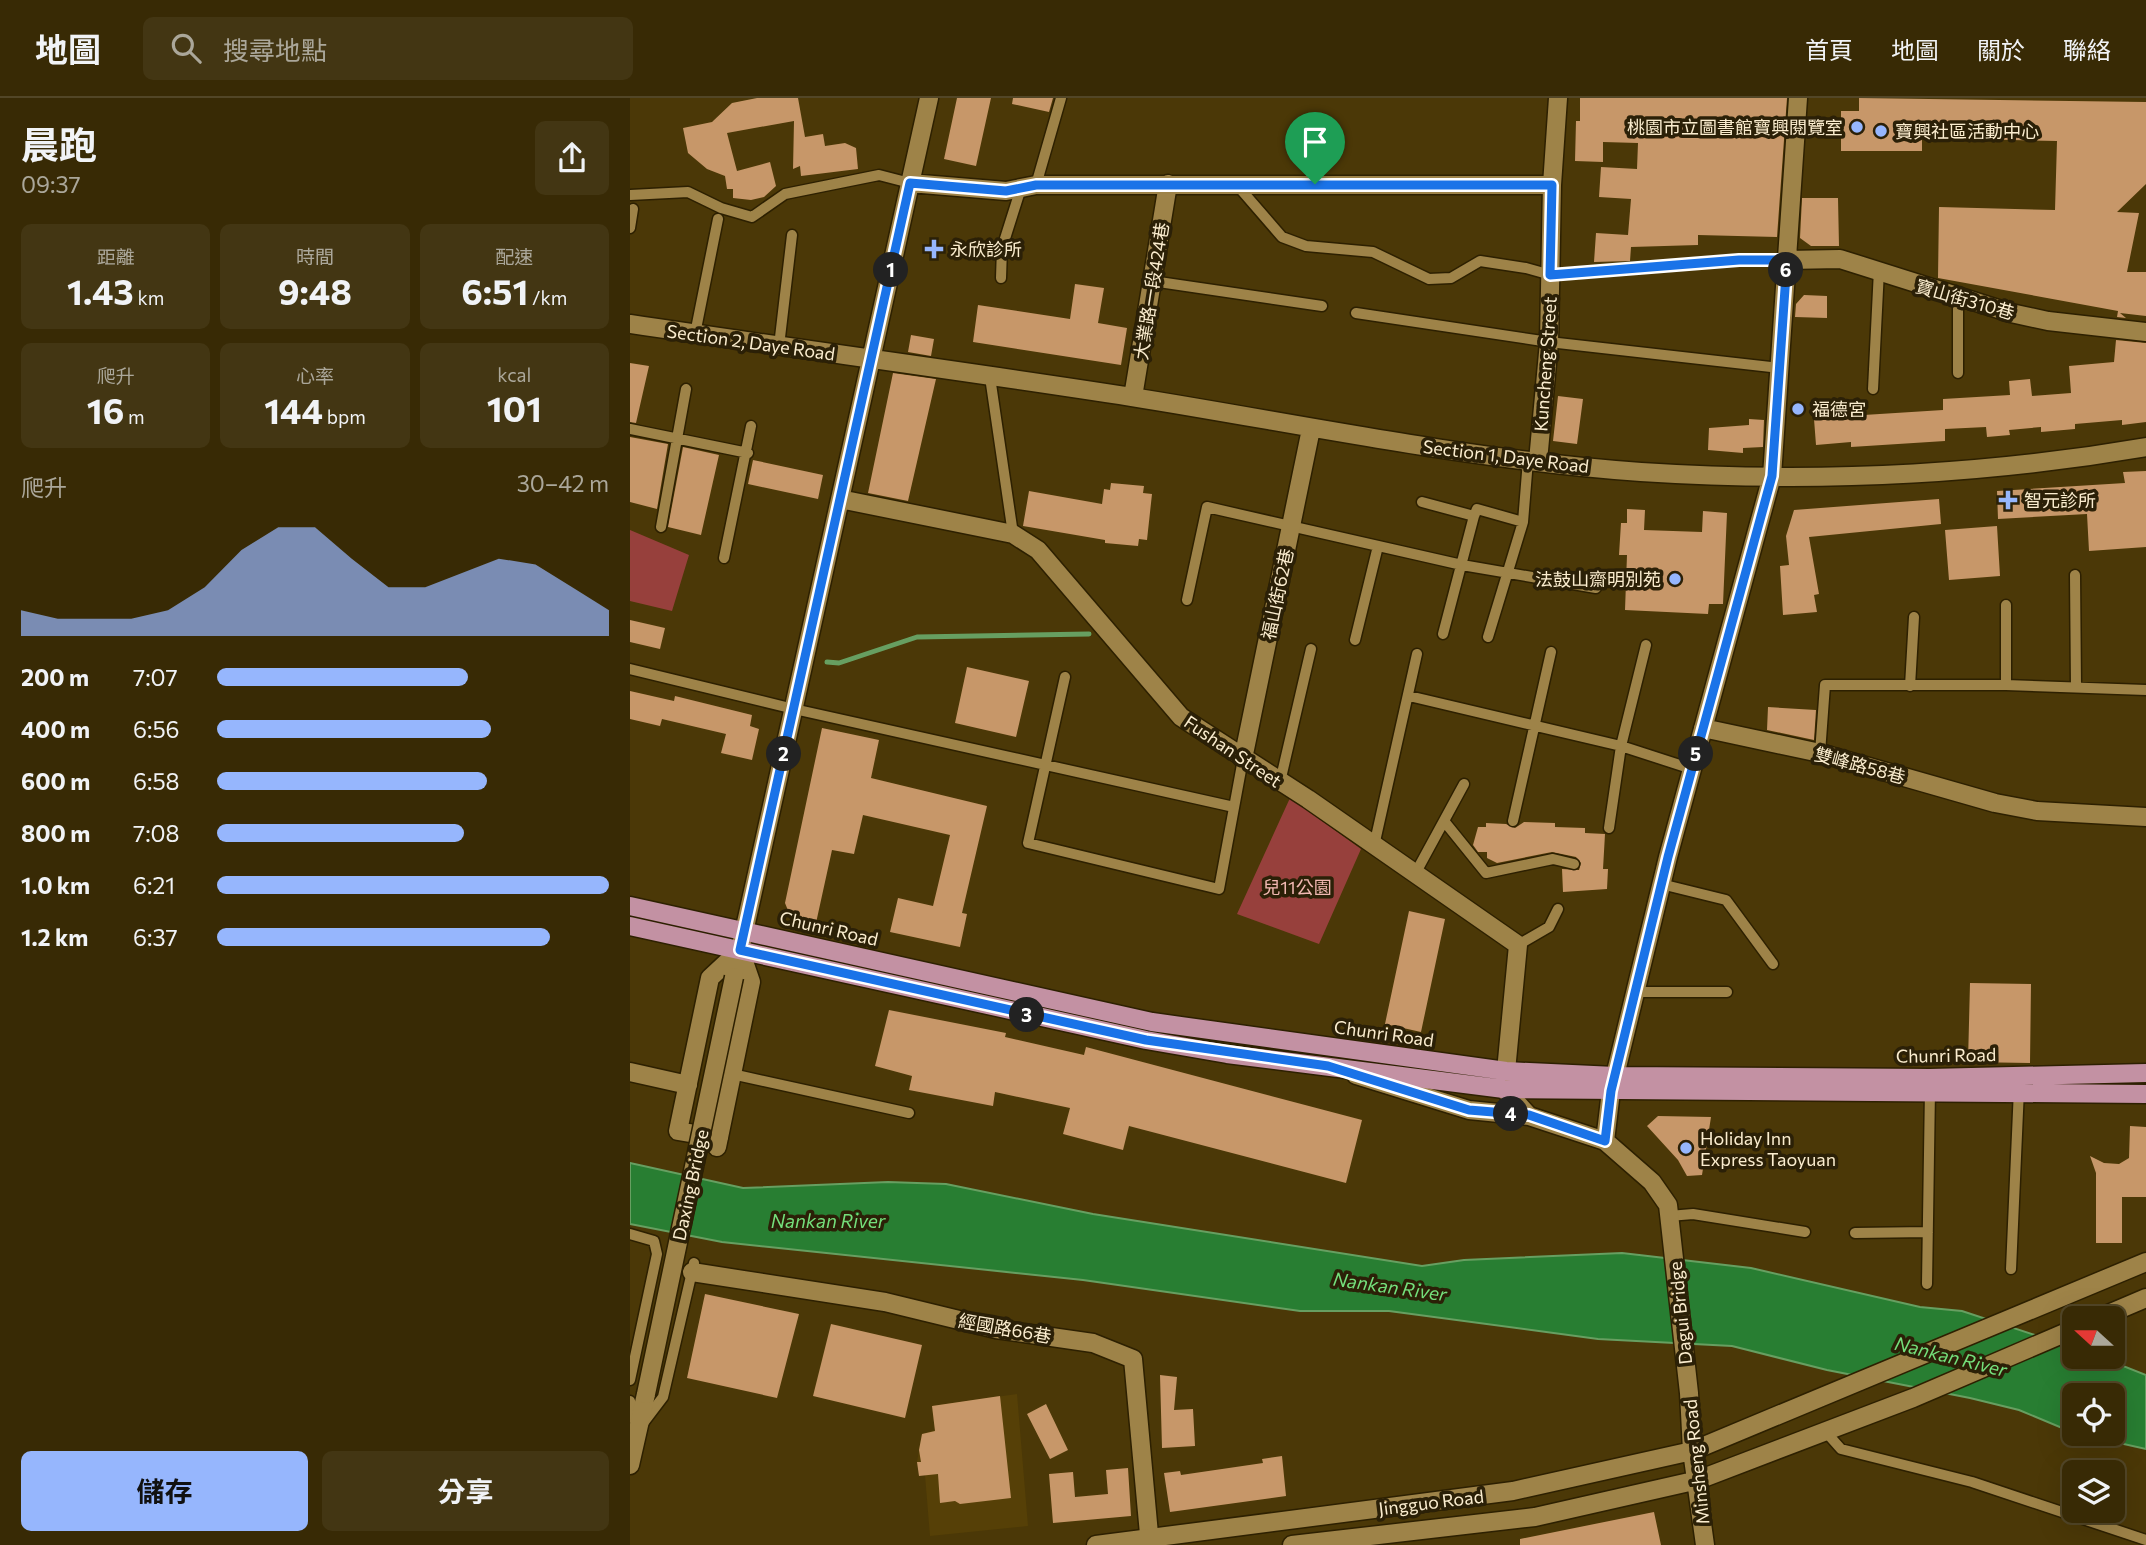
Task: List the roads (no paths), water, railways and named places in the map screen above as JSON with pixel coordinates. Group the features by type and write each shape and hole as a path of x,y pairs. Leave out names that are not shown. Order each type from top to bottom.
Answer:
{"main road":[{"name":"Chunri Road","path":"630,905 1152,1021 1505,1080"},
{"name":"Chunri Road","path":"630,926 1146,1040 1328,1066 1505,1080 1930,1086 2019,1083 2146,1073"},
{"name":"Chunri Road","path":"2019,1083 2146,1094"}],"street":[{"name":"Daxing Bridge","path":"630,1465 637,1431 638,1398 745,930 929,98"},
{"name":"Kuncheng Street","path":"1533,461 1549,342 1552,185 1558,98"},
{"path":"1605,1141 1613,1083 1661,884 1772,476 1798,98"},
{"path":"910,183 1006,191 1029,186 1168,184 1552,185"},
{"name":"大業路一段424巷","path":"1133,397 1168,184"},
{"name":"寶山街310巷","path":"1787,260 1840,258 1958,298 2048,321 2146,332"},
{"name":"Section 2, Daye Road","path":"630,324 871,360"},
{"name":"Section 1, Daye Road","path":"871,360 1133,397 1311,429 1533,461 1640,472 1873,478 2066,461 2146,447"},
{"name":"福山街62巷","path":"1243,759 1311,429"},
{"path":"840,499 1013,534"},
{"name":"Fushan Street","path":"1013,534 1038,550 1181,717 1518,945"},
{"name":"雙峰路58巷","path":"1703,728 1820,753 2016,807 2146,817"},
{"path":"1518,945 1505,1080 1529,1115"},
{"path":"740,950 751,982 732,1074 718,1143 678,1131 710,978 740,950"},
{"path":"1328,1066 1469,1110 1529,1115 1605,1141 1652,1182 1668,1205 1669,1216"},
{"path":"630,1072 688,1085"},
{"name":"Dagui Bridge","path":"1669,1216 1687,1380"},
{"name":"Jingguo Road","path":"1096,1545 1150,1541 1513,1491 1692,1451 2146,1262"},
{"name":"經國路66巷","path":"693,1267 885,1302 996,1329 1093,1343 1133,1359 1150,1541"},
{"path":"2125,1307 2146,1298"},
{"name":"Jingguo Road","path":"1292,1545 1368,1541 1535,1517 1698,1480 1913,1398 2062,1334"},
{"name":"Minsheng Road","path":"1687,1380 1692,1451 1705,1545"}],"lane":[{"path":"1001,278 1002,248 1029,186 1061,98"},
{"path":"630,195 688,192 721,208 751,217 785,194 879,176 910,183"},
{"path":"1237,184 1282,237 1306,246 1373,252 1429,279 1451,278 1480,261 1550,275 1739,260 1787,260"},
{"path":"630,228 633,209"},
{"path":"695,334 718,219"},
{"path":"779,346 792,235"},
{"path":"1873,390 1879,270"},
{"path":"1152,281 1322,306"},
{"path":"1958,298 1958,373"},
{"path":"1356,313 1549,342 1780,368"},
{"path":"990,377 1013,534"},
{"path":"661,527 686,388"},
{"path":"724,558 748,453 751,426"},
{"path":"630,429 748,453"},
{"path":"1488,638 1523,522 1533,461"},
{"path":"1422,502 1474,516"},
{"path":"1187,600 1207,508 1462,565 1596,588"},
{"path":"1443,634 1477,509 1523,522"},
{"path":"1355,640 1378,546"},
{"path":"2075,575 2076,687"},
{"path":"2006,605 2006,685"},
{"path":"1910,686 1914,617"},
{"path":"1609,828 1621,746 1646,645"},
{"path":"1280,782 1311,649"},
{"path":"1513,821 1551,652"},
{"path":"1374,846 1417,654"},
{"path":"630,669 794,709 1234,807"},
{"path":"1065,677 1028,843 1219,889 1243,759"},
{"path":"1820,753 1825,685 2006,685 2146,690"},
{"path":"1409,696 1621,746 1692,769"},
{"path":"1415,874 1464,784"},
{"path":"1444,821 1486,873 1553,859 1574,864"},
{"path":"1661,884 1726,900 1773,964"},
{"path":"1518,945 1549,927 1558,909"},
{"path":"1635,992 1727,992"},
{"path":"732,1074 909,1113"},
{"path":"2011,1269 2019,1083"},
{"path":"1927,1284 1930,1086"},
{"path":"1669,1216 1693,1213 1805,1232"},
{"path":"1855,1233 1928,1232"},
{"path":"630,1234 654,1241 657,1254 630,1380"},
{"path":"637,1431 663,1397 693,1267"},
{"path":"1825,1431 1840,1449 1972,1482 2146,1540"}],"water":[{"name":"Nankan River","path":"630,1163 743,1188 888,1182 946,1184 1093,1214 1422,1266 1464,1260 1622,1253 1751,1268 1920,1307 1962,1311 2062,1344 2062,1369 2125,1369 2125,1367 2146,1375 2146,1449 2125,1444 2125,1383 2062,1383 2062,1428 2019,1410 1827,1370 1732,1346 1598,1339 1389,1311 1300,1311 1083,1280 722,1242 630,1224"}],"waterway":[{"path":"827,662 839,663 917,637 1089,634"}],"place":[{"name":"桃園市立圖書館寶興閱覽室","path":"1857,127"},
{"name":"寶興社區活動中心","path":"1881,131"},
{"name":"永欣診所","path":"934,249"},
{"name":"福德宮","path":"1798,409"},
{"name":"智元診所","path":"2008,500"},
{"name":"法鼓山齋明別苑","path":"1675,579"},
{"name":"Holiday Inn Express Taoyuan","path":"1686,1148"}],"park label":[{"name":"兒11公園","path":"1297,887"}]}
